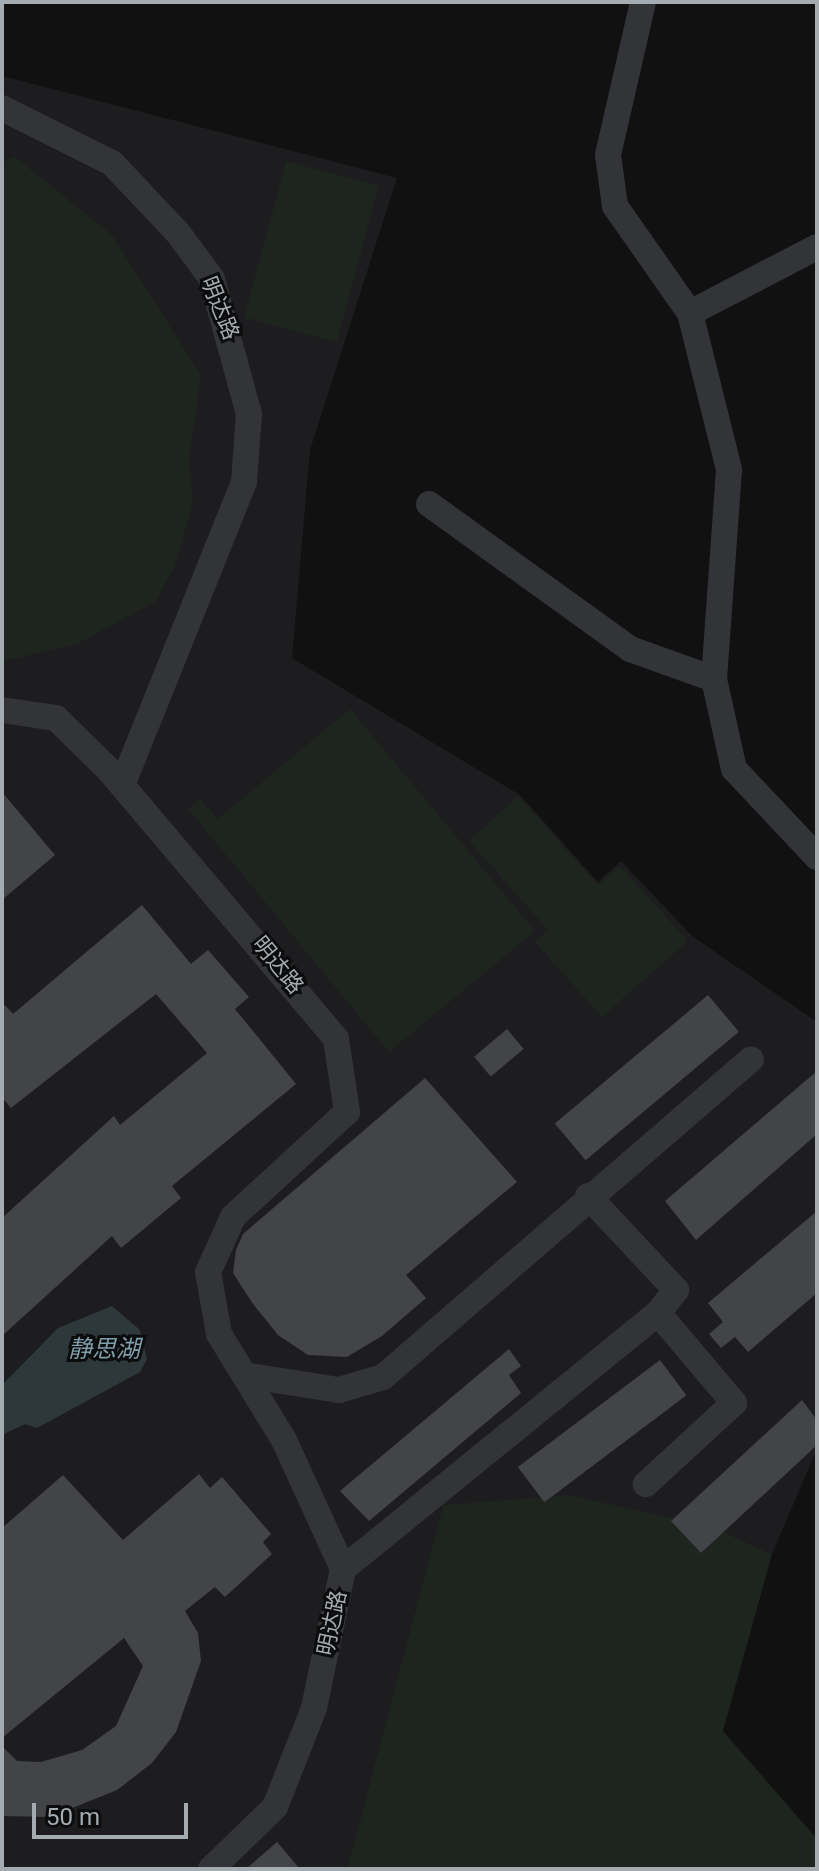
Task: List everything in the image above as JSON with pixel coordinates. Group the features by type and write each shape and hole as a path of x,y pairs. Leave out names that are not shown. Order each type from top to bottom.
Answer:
{"street":[{"path":"643,2 608,155 615,206 690,313 729,470 714,679 734,769 817,857"},
{"name":"明达路","path":"2,108 112,163 178,233 212,279 249,414 244,482 122,785 336,1039 347,1112 233,1217 208,1272 219,1334 284,1440 343,1569 314,1708 275,1807 211,1869"},
{"path":"690,313 817,247"},
{"path":"429,504 630,649 714,679"},
{"path":"2,710 56,718 122,785"},
{"path":"244,1375 339,1390 383,1377 588,1196 751,1059"},
{"path":"343,1569 658,1313 676,1290 588,1196"},
{"path":"646,1484 734,1403 658,1313"}],"shaded area":[{"path":"2,76 397,178 310,450 292,658 520,795 598,882 621,861 692,936 817,1022 817,1449 772,1554 715,1528 443,1505 347,1869 2,1869"},
{"path":"14,156 112,235 201,375 189,461 193,502 175,566 155,602 77,644 2,659 2,163"},
{"path":"286,161 379,186 337,342 244,317"},
{"path":"350,709 535,931 389,1052 188,809 200,799 218,819"},
{"path":"518,796 598,885 620,866 688,941 602,1017 535,942 548,930 469,841"},
{"path":"569,1495 715,1528 772,1554 723,1731 817,1839 817,1869 347,1869 443,1505"}],"water":[{"name":"静思湖","path":"112,1306 140,1330 147,1359 140,1372 37,1428 25,1424 2,1435 2,1385 58,1328"}],"building":[{"path":"2,792 55,855 2,900"},
{"path":"142,905 191,964 208,950 249,997 235,1009 296,1084 172,1186 181,1198 121,1248 112,1236 2,1336 2,1218 114,1116 120,1125 207,1053 156,994 11,1108 2,1097 2,1002 13,1014"},
{"path":"708,995 739,1032 586,1160 555,1124"},
{"path":"507,1029 524,1049 491,1077 474,1057"},
{"path":"817,1071 817,1134 696,1240 665,1201"},
{"path":"425,1078 517,1182 406,1275 426,1298 382,1336 347,1357 308,1355 278,1335 253,1304 233,1273 236,1250 243,1234"},
{"path":"817,1211 817,1293 748,1352 735,1337 721,1348 709,1334 723,1322 708,1303"},
{"path":"509,1349 521,1366 509,1375 521,1393 369,1521 340,1491"},
{"path":"660,1360 686,1395 544,1502 518,1467"},
{"path":"802,1400 817,1420 817,1445 701,1553 671,1521"},
{"path":"199,1474 210,1488 222,1477 271,1534 263,1542 272,1554 225,1597 215,1587 185,1611 198,1633 201,1661 176,1732 152,1763 117,1790 50,1817 2,1816 2,1746 17,1761 41,1762 82,1750 116,1726 143,1666 124,1638 2,1738 2,1528 63,1475 123,1540"},
{"path":"277,1842 300,1869 246,1869"}]}
